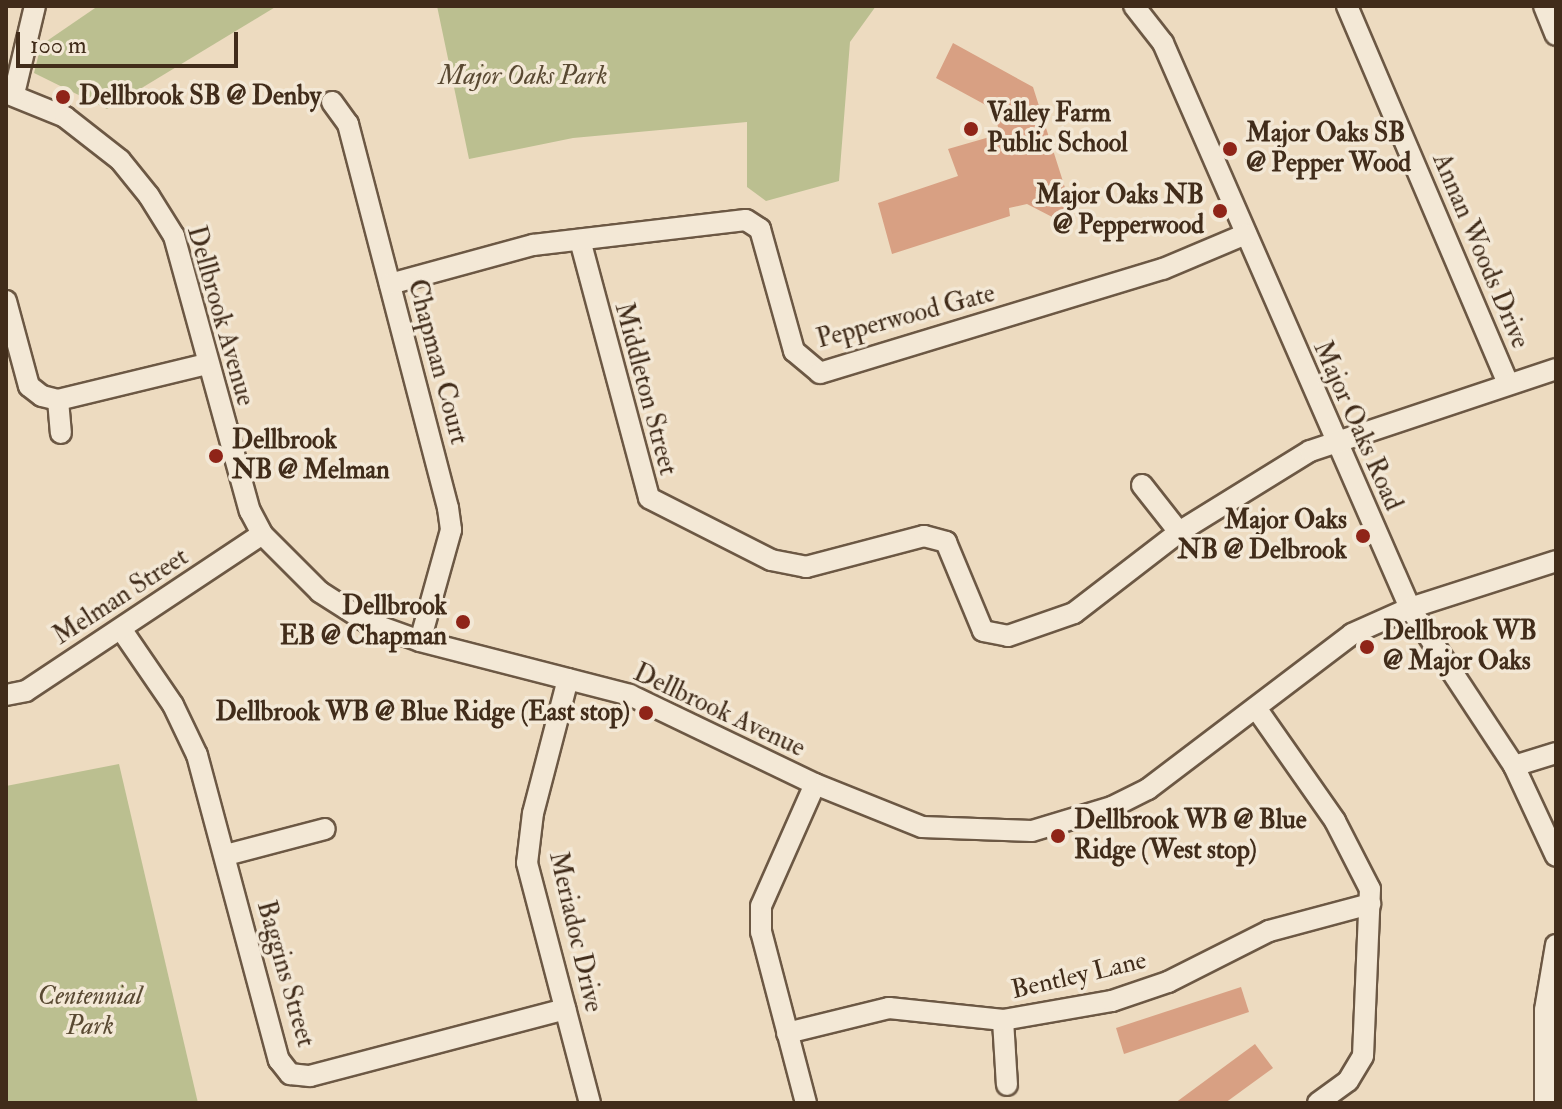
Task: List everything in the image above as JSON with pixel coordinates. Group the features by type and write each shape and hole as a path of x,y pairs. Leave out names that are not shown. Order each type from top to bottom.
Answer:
{"street":[{"path":"10,94 35,6"},
{"name":"Major Oaks Road","path":"1134,6 1163,43 1334,441 1410,608 1514,766 1556,856"},
{"name":"Annan Woods Drive","path":"1347,6 1508,384"},
{"path":"1544,6 1556,35"},
{"name":"Dellbrook Avenue","path":"10,94 65,117 120,160 149,196 174,236 248,503 262,534 342,609 420,641 630,695 815,784 922,827 1032,831 1112,807 1148,789 1352,634 1410,608 1556,561"},
{"name":"Chapman Court","path":"332,102 348,124 451,530 420,641"},
{"name":"Pepperwood Gate","path":"390,284 533,245 746,220 760,229 794,351 820,373 1163,269 1246,234"},
{"name":"Middleton Street","path":"580,240 649,498 771,560 806,567 924,536 946,542 983,631 1008,636 1074,613 1179,532 1334,441 1556,369"},
{"path":"6,301 29,386 58,400 207,364"},
{"path":"58,400 61,433"},
{"path":"1142,485 1179,532"},
{"name":"Melman Street","path":"6,695 26,691 262,534"},
{"name":"Baggins Street","path":"121,629 173,705 197,755 279,1060 290,1074 310,1076 565,1009"},
{"name":"Meriadoc Drive","path":"568,679 533,813 527,863 590,1103"},
{"path":"1256,708 1335,821 1365,873 1370,904 1363,1056 1348,1081 1318,1103"},
{"path":"1514,766 1556,753"},
{"path":"806,1103 761,932 761,906 815,784"},
{"path":"226,855 325,829"},
{"name":"Bentley Lane","path":"787,1033 889,1008 1003,1020 1112,1001 1168,982 1269,931 1370,904"},
{"path":"1545,1103 1545,1010 1556,945"},
{"path":"1003,1020 1007,1085"}],"green space":[{"path":"98,6 277,6 107,109 34,73 41,45"},
{"name":"Major Oaks Park","path":"437,6 876,6 850,42 839,181 766,201 747,187 747,122 573,138 469,159"},
{"name":"Centennial Park","path":"119,764 198,1103 6,1103 6,786"}],"building":[{"path":"953,43 1033,87 1073,213 1058,220 1027,204 1009,208 1010,216 892,254 878,203 958,176 948,149 1000,134 993,109 936,78"},
{"path":"1241,987 1249,1012 1124,1054 1116,1028"},
{"path":"1255,1044 1273,1068 1225,1103 1175,1103"}],"place":[{"name":"Dellbrook SB @ Denby","path":"63,97"},
{"name":"Valley Farm Public School","path":"971,129"},
{"name":"Major Oaks SB @ Pepper Wood","path":"1230,149"},
{"name":"Major Oaks NB @ Pepperwood","path":"1220,211"},
{"name":"Dellbrook NB @ Melman","path":"216,456"},
{"name":"Major Oaks NB @ Delbrook","path":"1363,536"},
{"name":"Dellbrook EB @ Chapman","path":"463,622"},
{"name":"Dellbrook WB @ Major Oaks","path":"1367,647"},
{"name":"Dellbrook WB @ Blue Ridge (East stop)","path":"646,713"},
{"name":"Dellbrook WB @ Blue Ridge (West stop)","path":"1058,836"}]}
